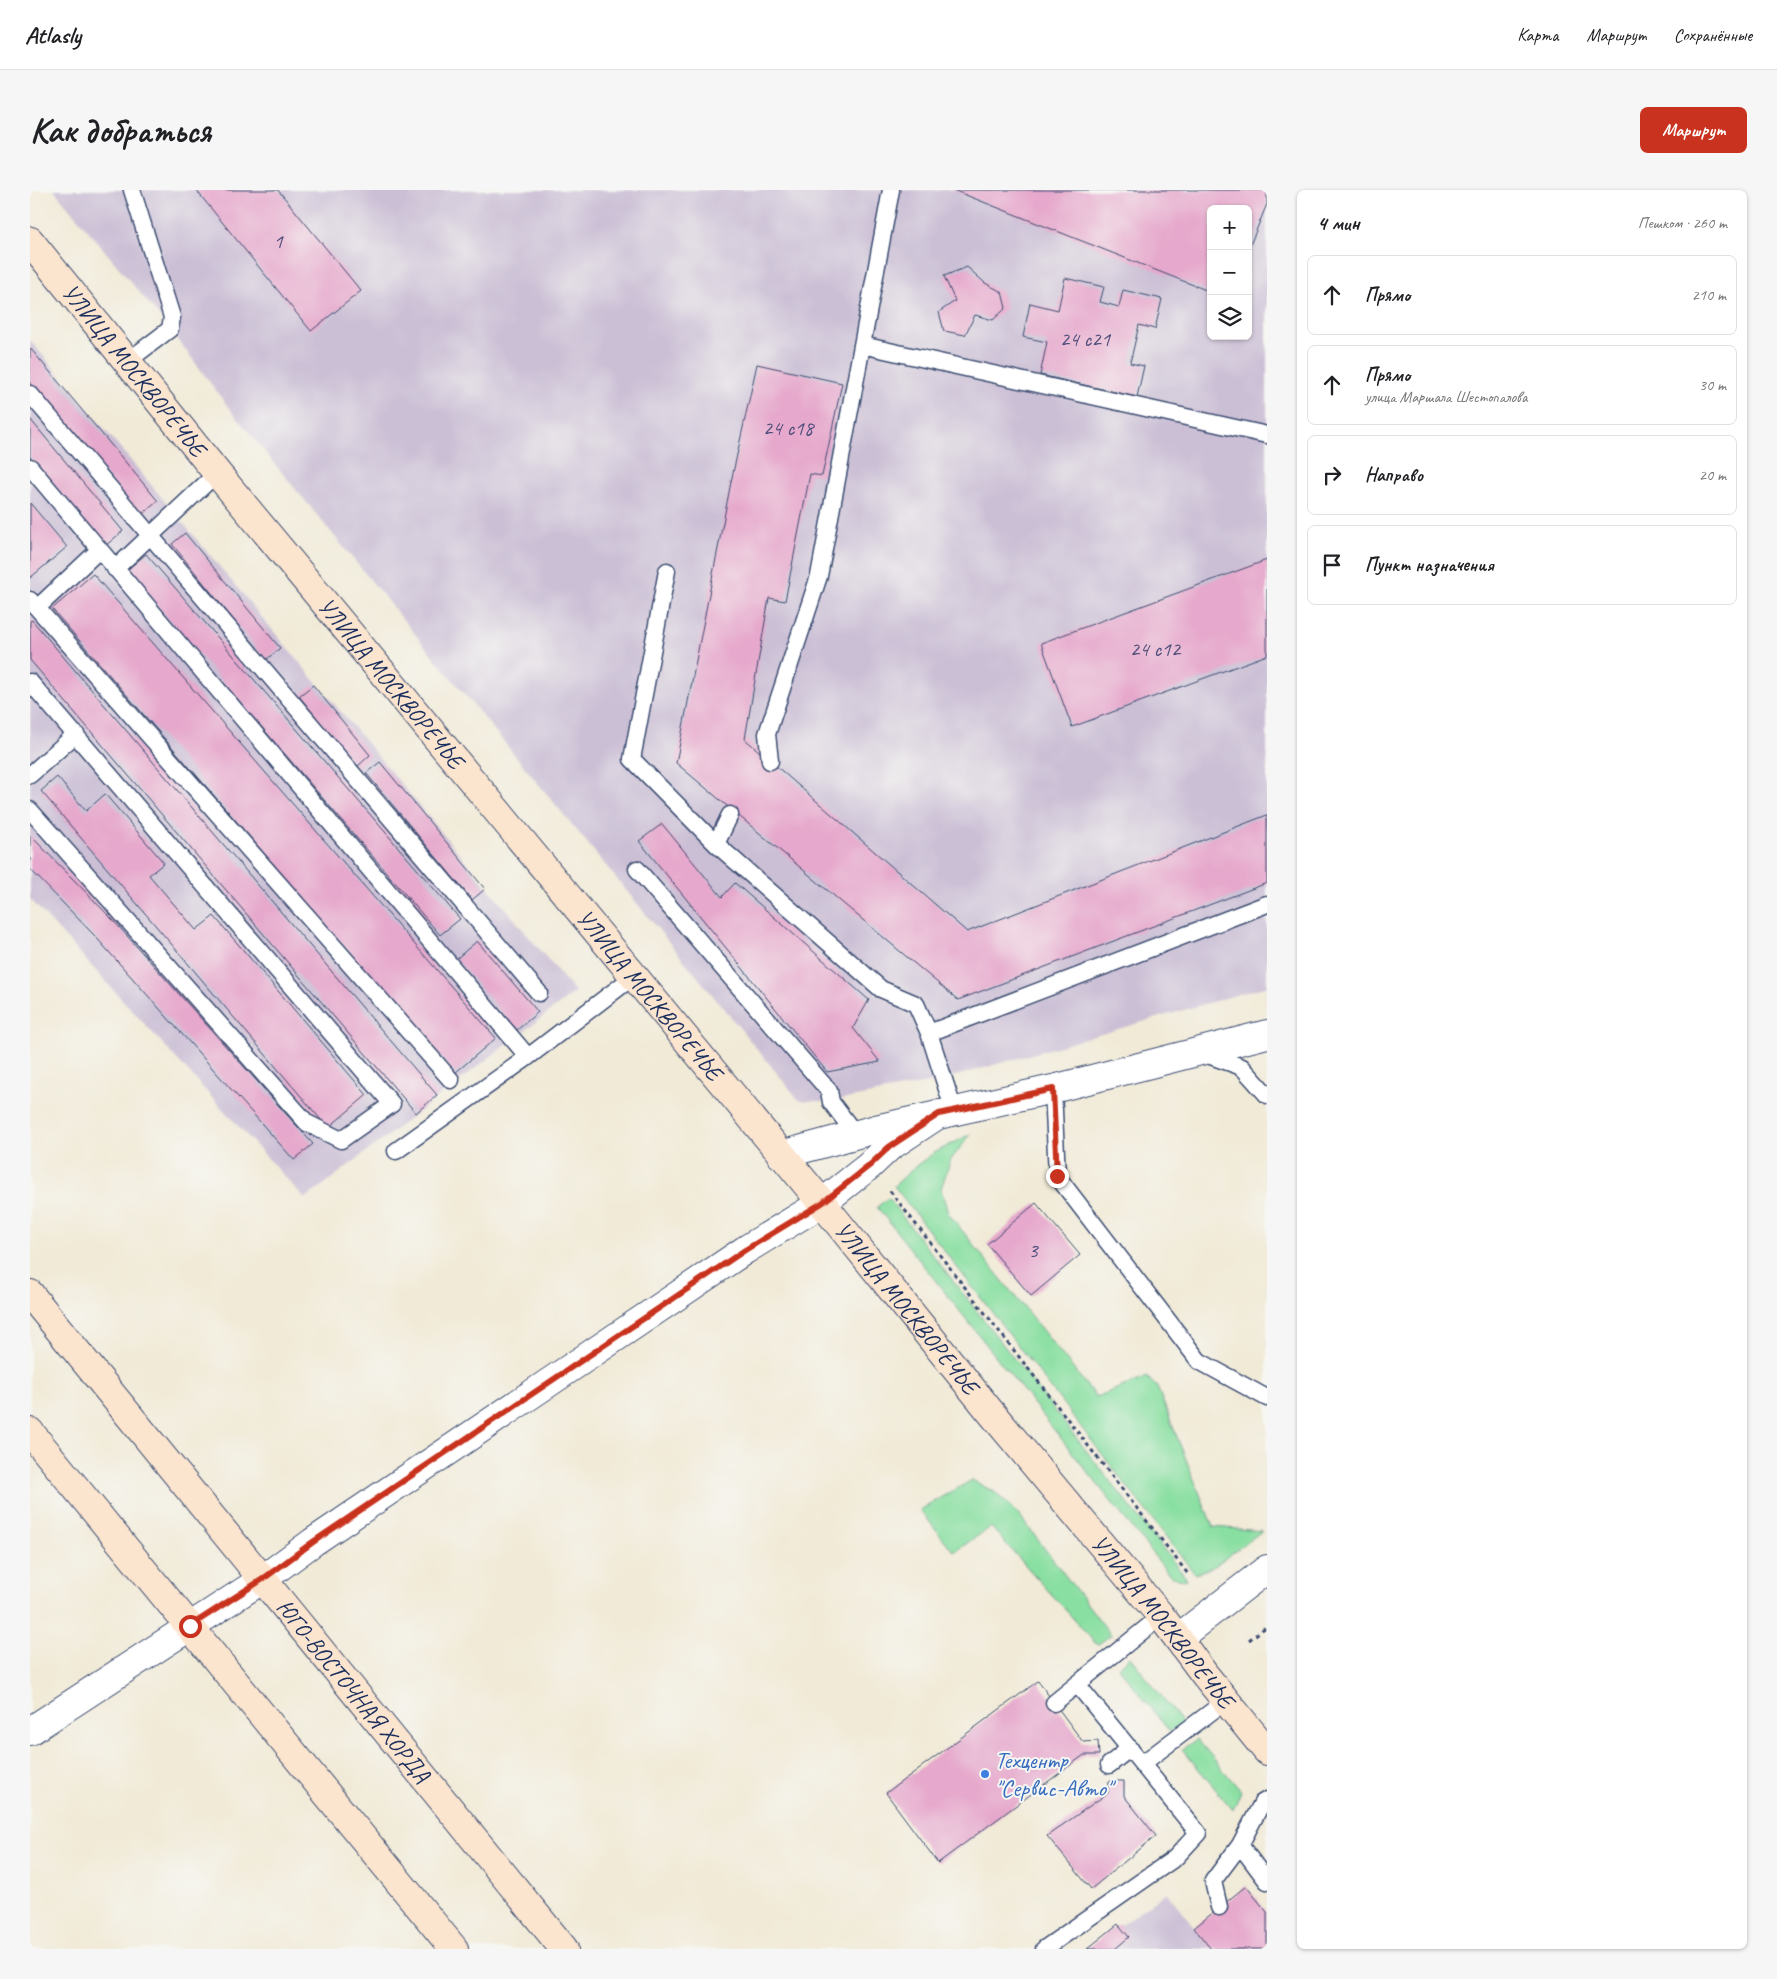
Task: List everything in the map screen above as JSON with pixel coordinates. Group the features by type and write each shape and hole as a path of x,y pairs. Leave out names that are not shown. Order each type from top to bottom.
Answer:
{"main road":[{"name":"УЛИЦА МОСКВОРЕЧЬЕ","path":"30,241 217,473 822,1203 983,1402 1161,1616 1267,1751"},
{"name":"ЮГО-ВОСТОЧНАЯ ХОРДА","path":"30,1294 564,1949"},
{"path":"30,1432 454,1949"}],"street":[{"path":"781,1154 946,1113 1053,1089 1267,1034"},
{"path":"30,1731 263,1579 313,1542 745,1250 822,1203 869,1166 889,1147 946,1113"},
{"path":"1178,1638 1267,1569"}],"lane":[{"path":"128,361 170,329 172,317 132,190"},
{"path":"770,761 767,734 819,576 891,190"},
{"path":"862,345 1267,434"},
{"path":"30,394 539,993"},
{"path":"30,467 528,1057"},
{"path":"116,569 150,534 217,473"},
{"path":"100,550 33,604 451,1080"},
{"path":"667,571 632,759 716,844 881,989 916,1004 928,1033 946,1113"},
{"path":"30,682 392,1104 341,1140 308,1123 30,810"},
{"path":"30,775 76,734"},
{"path":"716,844 730,815"},
{"path":"637,869 829,1091 831,1102 856,1135"},
{"path":"928,1033 1267,904"},
{"path":"396,1151 528,1057 634,976"},
{"path":"1200,1052 1242,1067 1267,1095"},
{"path":"1053,1089 1057,1176 1199,1361 1267,1398"},
{"path":"1054,1703 1161,1616"},
{"path":"1044,1949 1175,1858 1198,1833 1078,1684"},
{"path":"1143,1763 1227,1700"},
{"path":"1109,1765 1130,1748"},
{"path":"1220,1907 1213,1881 1240,1846 1262,1803 1267,1800"},
{"path":"1240,1846 1267,1881"}],"path":[{"path":"890,1191 1188,1574"},
{"path":"1249,1640 1267,1626"}],"shaded area":[{"path":"54,190 1267,190 1267,986 942,1080 831,1102 799,1100 232,412 170,329"},
{"path":"30,340 575,992 305,1199 30,899"},
{"path":"1167,1892 1211,1949 1087,1949"}],"green space":[{"path":"971,1134 950,1161 941,1189 948,1213 1096,1397 1147,1377 1157,1387 1213,1527 1262,1531 1213,1567 1195,1574 894,1186 917,1165 934,1153"},
{"path":"888,1198 1187,1579 1177,1579 1168,1573 877,1207"},
{"path":"972,1480 996,1493 1018,1514 1111,1635 1097,1645 991,1527 954,1552 920,1510"},
{"path":"1130,1657 1182,1722 1170,1732 1118,1667"},
{"path":"1197,1739 1241,1791 1233,1810 1182,1749"}],"building":[{"path":"196,190 278,190 361,291 311,331"},
{"path":"953,190 1267,190 1267,204 1252,240 1252,205 1207,205 1207,290"},
{"path":"967,267 985,283 1002,292 1006,308 993,320 975,315 965,335 944,331 939,312 955,301 944,276"},
{"path":"1065,278 1104,287 1100,302 1119,307 1123,290 1162,299 1155,329 1139,325 1130,363 1144,366 1137,397 1040,375 1047,342 1023,337 1030,303 1058,310"},
{"path":"30,348 158,501 140,516 30,384"},
{"path":"757,364 842,383 822,476 810,474 785,601 769,598 745,739 967,932 1267,815 1267,883 958,1000 676,763 731,482"},
{"path":"30,419 123,531 105,546 30,457"},
{"path":"30,503 67,547 30,578"},
{"path":"185,533 280,648 266,660 172,544"},
{"path":"146,554 460,919 440,935 127,570"},
{"path":"1267,560 1267,655 1072,727 1041,643"},
{"path":"93,574 496,1038 455,1073 52,609"},
{"path":"32,620 437,1095 416,1113 30,660 30,621"},
{"path":"313,685 370,755 357,767 299,696"},
{"path":"380,762 485,889 472,900 366,773"},
{"path":"57,777 86,811 105,794 164,863 149,875 196,930 214,916 367,1095 328,1128 41,791"},
{"path":"662,824 722,897 735,883 869,1000 853,1028 880,1062 827,1072 639,841"},
{"path":"30,835 112,919 313,1144 294,1160 94,935 30,869"},
{"path":"477,941 538,1012 517,1030 456,959"},
{"path":"1036,1203 1080,1255 1031,1296 987,1244"},
{"name":"Техцентр \"Сервис-Авто\"","path":"1038,1681 1083,1742 1098,1741 1099,1755 1084,1755 938,1863 886,1793"},
{"path":"1109,1781 1124,1781 1124,1796 1156,1836 1091,1889 1047,1836 1108,1793"},
{"path":"1246,1886 1267,1912 1267,1949 1211,1949 1194,1928"},
{"path":"1118,1924 1129,1937 1115,1949 1087,1949"}],"place":[{"name":"Техцентр \"Сервис-Авто\"","path":"985,1774"}],"route":[{"path":"190,1626 263,1579 313,1542 745,1250 822,1203 869,1166 889,1147 939,1114 1053,1089 1057,1176"}]}
